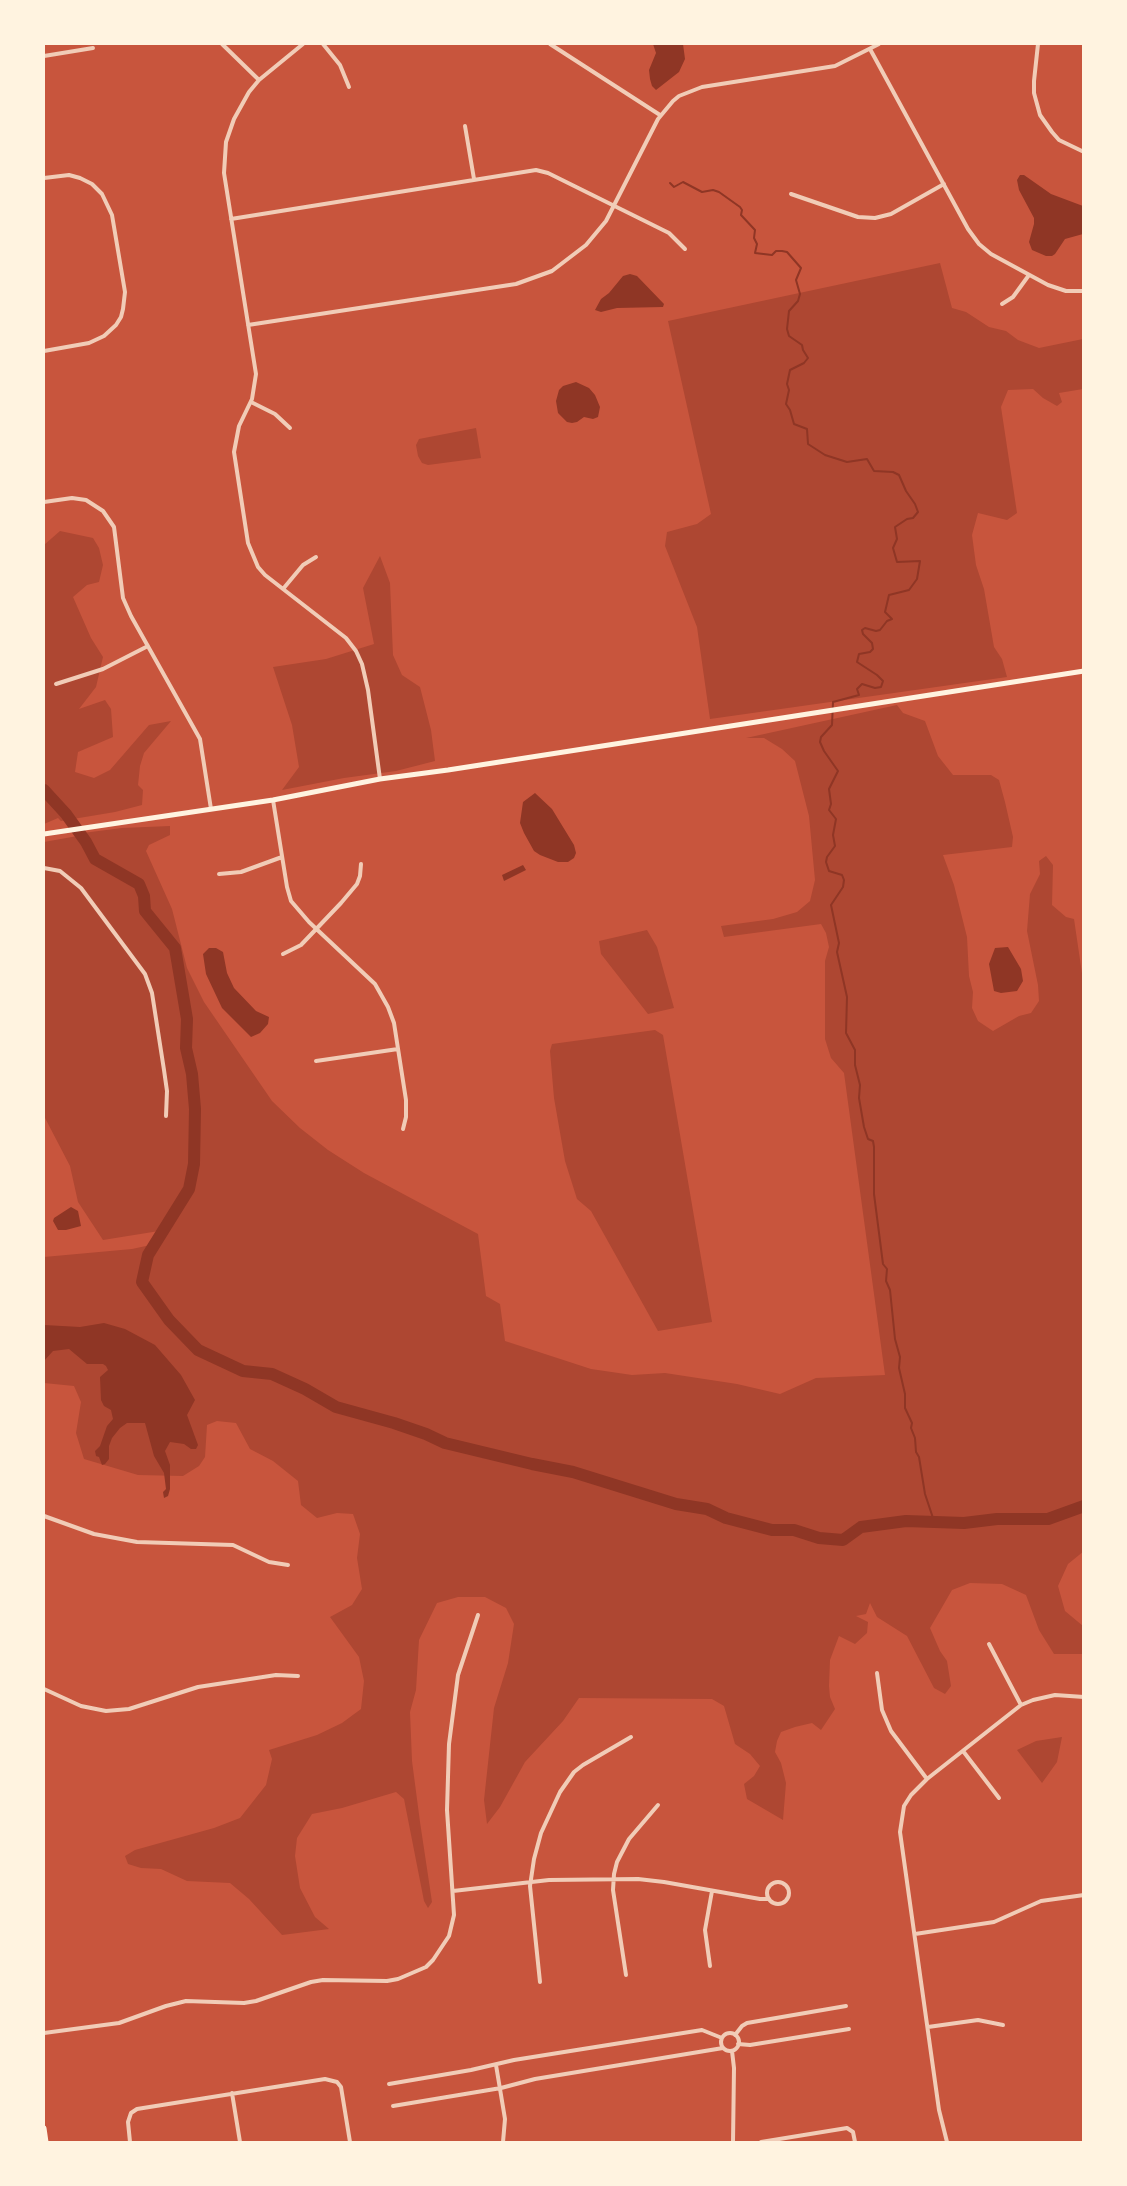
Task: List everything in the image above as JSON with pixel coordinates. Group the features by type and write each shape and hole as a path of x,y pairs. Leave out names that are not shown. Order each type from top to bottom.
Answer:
{"main road":[{"path":"44,834 273,800 380,779 1083,671"},
{"path":"44,2128 46,2142"}],"street":[{"path":"222,44 260,80"},
{"path":"303,44 260,80 238,109 226,142 224,172 256,374 251,402 238,426 234,452 248,543 258,567 346,638 356,651 366,675 380,779"},
{"path":"323,44 340,65 349,87"},
{"path":"550,44 660,115"},
{"path":"248,325 527,280 552,271 574,255 598,232 615,205 660,115 673,101 694,89 825,68 847,61 879,44"},
{"path":"1038,44 1034,93 1040,115 1059,140 1083,152"},
{"path":"44,56 93,48"},
{"path":"870,49 968,229 979,244 991,254 1057,288 1074,292 1083,291"},
{"path":"465,126 474,179"},
{"path":"231,219 530,170 542,170 669,233 685,249"},
{"path":"44,178 69,176 80,178 97,189 106,200 112,219 124,301 121,317 104,336 89,344 44,351"},
{"path":"791,194 858,217 875,218 891,214 944,184"},
{"path":"1002,304 1013,297 1029,275"},
{"path":"251,402 274,414 290,428"},
{"path":"44,502 72,498 86,500 96,505 109,518 115,532 123,598 200,739 211,809"},
{"path":"283,589 303,565 316,557"},
{"path":"56,684 103,669 148,646"},
{"path":"273,800 291,901 297,910 379,989 388,1007 394,1023 407,1110 403,1129"},
{"path":"219,874 241,872 282,857"},
{"path":"283,954 301,945 357,884 361,864"},
{"path":"44,868 60,871 81,888 145,974 152,993 164,1070 167,1091 166,1116"},
{"path":"316,1061 398,1049"},
{"path":"44,1516 94,1534 137,1542 233,1545 269,1562 288,1565"},
{"path":"44,2033 119,2023 186,2001 244,2003 311,1982 323,1980 387,1981 407,1976 426,1967 446,1942 453,1919 447,1810 449,1744 458,1675 478,1615"},
{"path":"989,1644 1022,1705"},
{"path":"877,1673 882,1710 891,1731 927,1779"},
{"path":"44,1689 81,1706 106,1711 129,1709 198,1687 276,1675 298,1676"},
{"path":"947,2142 939,2110 900,1824 904,1806 910,1795 927,1779 1022,1705 1055,1695 1083,1697"},
{"path":"540,1982 530,1882 541,1833 554,1802 566,1782 583,1765 631,1737"},
{"path":"963,1751 999,1798"},
{"path":"626,1975 613,1880 615,1867 633,1833 658,1804"},
{"path":"453,1891 530,1882 657,1881 769,1899 775,1903 785,1901 789,1892 786,1885 776,1882 770,1885 767,1892 769,1899"},
{"path":"710,1965 705,1930 712,1891"},
{"path":"915,1934 994,1922 1041,1901 1083,1895"},
{"path":"735,2035 742,2026 747,2024 846,2006"},
{"path":"928,2027 978,2020 1003,2025"},
{"path":"738,2044 750,2045 849,2029"},
{"path":"389,2084 514,2060 702,2030 722,2038"},
{"path":"723,2048 722,2038 729,2033 735,2035"},
{"path":"735,2035 738,2044"},
{"path":"733,2142 734,2068 732,2051 738,2044"},
{"path":"393,2106 501,2088 535,2079 723,2048 732,2051"},
{"path":"496,2065 505,2119 503,2142"},
{"path":"130,2142 128,2122 133,2110 329,2079 337,2082 341,2087 350,2142"},
{"path":"232,2093 240,2142"},
{"path":"761,2142 847,2128 853,2132 855,2142"}],"shaded area":[{"path":"653,44 683,44 685,59 679,72 656,90 652,86 649,70 656,53"},
{"path":"1020,175 1024,175 1051,194 1083,206 1083,234 1065,239 1052,256 1032,250 1029,242 1034,218 1019,190 1017,180"},
{"path":"940,263 952,308 966,312 989,327 1006,331 1018,340 1039,348 1083,339 1083,389 1059,393 1062,402 1057,406 1033,389 1008,390 1001,407 1017,513 1007,520 978,513 972,535 976,565 984,589 994,647 1002,659 1007,677 710,719 697,627 665,546 667,532 697,524 711,514 668,321"},
{"path":"630,274 637,276 664,304 663,307 617,308 601,312 595,310 601,299 623,276"},
{"path":"576,382 589,388 595,395 600,407 598,417 593,419 584,417 572,423 567,422 558,413 556,401 559,390 563,386"},
{"path":"476,428 481,458 428,465 422,463 418,456 416,445 419,439"},
{"path":"60,531 93,538 99,548 103,565 99,582 87,585 73,597 91,638 103,657 96,687 79,709 105,700 111,709 113,737 78,752 75,772 94,778 110,770 149,725 171,721 144,753 138,785 143,790 142,805 61,821 58,818 44,824 44,545"},
{"path":"380,556 390,583 393,655 402,675 420,687 431,730 435,761 396,771 282,790 299,767 292,725 273,667 326,659 374,644 363,588"},
{"path":"897,705 903,713 925,721 938,756 953,775 991,775 999,780 1005,802 1013,837 1012,847 943,855 954,885 967,937 969,976 973,992 972,1008 978,1021 993,1031 1019,1016 1031,1013 1039,1001 1027,931 1030,894 1040,874 1039,861 1046,856 1053,865 1052,905 1066,917 1074,919 1084,987 1084,1551 1068,1564 1058,1586 1065,1611 1083,1626 1083,1654 1054,1654 1039,1630 1026,1595 1002,1584 970,1583 952,1590 930,1628 947,1661 951,1686 945,1694 934,1688 907,1636 877,1617 870,1603 866,1614 856,1616 868,1622 867,1633 855,1644 839,1636 830,1660 830,1697 835,1709 821,1730 812,1723 795,1727 781,1732 777,1741 775,1752 781,1763 786,1783 783,1820 747,1799 744,1784 754,1776 760,1766 750,1754 735,1744 724,1706 712,1699 579,1698 563,1721 525,1762 500,1807 487,1824 484,1800 494,1708 508,1663 514,1624 506,1608 485,1597 458,1597 437,1603 419,1640 416,1690 410,1712 412,1761 432,1902 428,1908 424,1901 404,1799 396,1792 312,1814 297,1838 295,1856 300,1888 315,1917 329,1929 282,1935 249,1899 230,1883 187,1881 161,1869 141,1868 128,1864 125,1856 135,1850 214,1828 240,1818 266,1785 272,1759 269,1750 317,1735 342,1723 361,1709 364,1681 359,1657 330,1617 352,1605 362,1589 357,1558 360,1534 353,1514 337,1513 317,1518 301,1505 298,1481 273,1461 250,1449 236,1423 217,1421 207,1425 205,1457 199,1466 183,1476 138,1475 84,1459 76,1433 81,1402 74,1386 44,1383 44,1257 132,1249 155,1244 159,1231 103,1240 78,1202 70,1166 44,1116 44,842 83,835 83,833 122,828 170,826 170,835 149,845 146,851 172,909 187,968 204,1002 272,1101 300,1128 328,1150 364,1173 478,1234 486,1296 500,1304 505,1341 591,1369 632,1375 665,1373 737,1384 780,1394 816,1378 885,1375 844,1073 831,1058 825,1039 825,961 829,947 826,933 821,924 724,937 721,926 773,919 797,912 810,901 815,880 809,816 795,761 782,749 764,738 746,738"},
{"path":"535,793 552,809 574,845 576,853 574,858 568,862 558,862 540,855 534,851 524,833 520,823 523,802"},
{"path":"523,865 526,870 504,881 502,875"},
{"path":"647,930 657,947 674,1008 648,1014 601,954 599,941"},
{"path":"1008,947 1021,969 1023,981 1017,991 1001,993 994,991 989,964 995,948"},
{"path":"209,948 216,948 223,952 227,973 234,988 256,1011 269,1017 268,1024 260,1033 251,1037 222,1008 206,974 203,954"},
{"path":"655,1030 663,1035 712,1322 658,1331 591,1211 577,1199 565,1161 554,1098 550,1051 552,1044"},
{"path":"71,1207 78,1211 81,1226 58,1230 53,1221 54,1218"},
{"path":"104,1323 125,1329 155,1345 181,1375 195,1400 187,1415 198,1445 196,1449 191,1449 184,1444 170,1442 165,1451 170,1465 170,1489 168,1496 164,1498 163,1492 166,1489 164,1473 154,1456 145,1423 127,1423 120,1428 112,1438 109,1446 109,1459 105,1464 102,1465 99,1457 96,1456 95,1451 100,1446 107,1426 113,1419 111,1410 104,1406 101,1400 100,1377 108,1370 106,1366 87,1364 69,1349 53,1351 44,1361 44,1325 80,1327"},
{"path":"1062,1737 1057,1762 1042,1783 1017,1750 1036,1741"}],"waterway":[{"path":"670,183 674,187 683,182 702,192 713,190 719,192 740,207 741,215 755,230 754,238 757,244 755,253 772,255 776,251 787,252 801,268 796,280 800,294 798,301 789,311 787,329 789,336 802,345 808,358 804,363 790,370 787,384 789,390 786,404 794,424 807,429 808,444 825,455 847,462 867,459 874,471 893,472 899,475 918,512 913,518 895,527 897,539 893,548 897,562 920,561 917,579 909,590 889,595 885,612 892,619 887,621 880,630 865,628 862,630 872,643 873,649 870,652 859,654 857,662 883,681 881,687 875,688 862,684 857,689 859,695 833,702 832,725 821,737 820,742 838,771 829,789 831,804 829,810 836,819 833,835 835,846 826,862 829,871 842,875 844,880 843,887 831,905 839,943 837,952 847,997 846,1033 855,1050 864,1127 874,1147 874,1194 883,1264 887,1269 886,1281 890,1290 895,1339 900,1357 899,1368 905,1394 905,1408 912,1423 911,1428 915,1438 925,1494 934,1521"},
{"path":"44,790 66,814 95,859 139,884 144,896 145,911 175,948 187,1019 186,1048 192,1074 195,1109 194,1164 189,1189 148,1255 142,1282 169,1320 198,1350 243,1371 272,1374 336,1407 394,1423 445,1443 573,1472 676,1504 707,1509 726,1518 772,1530 794,1530 819,1538 843,1540 861,1527 906,1521 964,1523 997,1519 1048,1519 1084,1506"}]}
